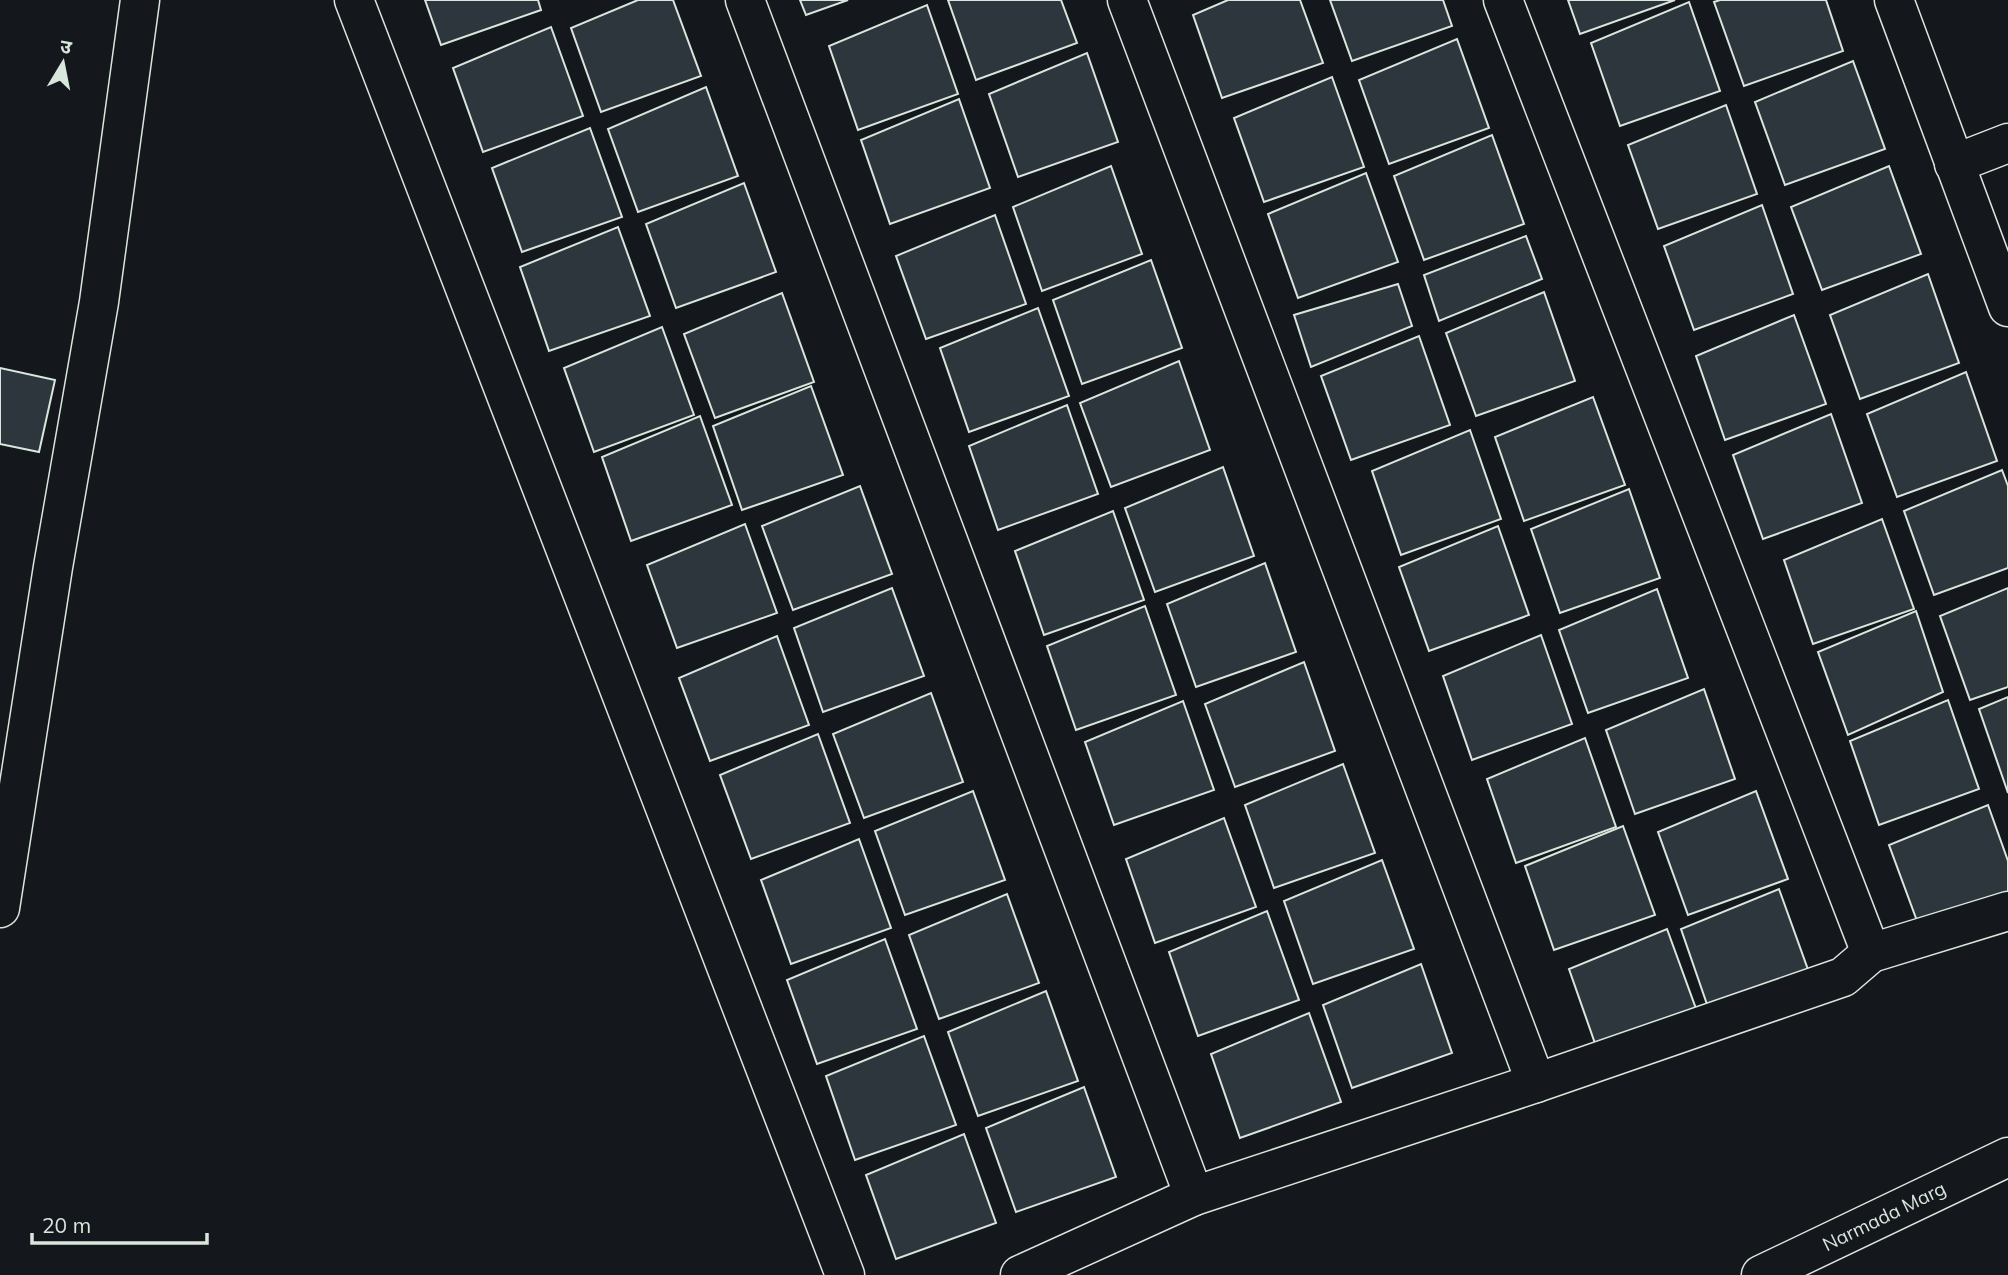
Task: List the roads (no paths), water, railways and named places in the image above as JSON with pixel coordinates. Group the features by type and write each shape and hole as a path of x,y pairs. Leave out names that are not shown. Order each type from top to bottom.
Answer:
{"street":[{"path":"0,908 53,567 99,302 140,0"},
{"path":"354,0 845,1275"},
{"path":"745,0 1194,1196"},
{"path":"1127,0 1536,1083"},
{"path":"1503,0 1871,953"},
{"path":"1894,0 2008,307"},
{"path":"1954,164 2008,143"},
{"path":"1020,1275 1194,1196 1536,1083 1843,977 1871,953 2008,911"},
{"name":"Narmada Marg","path":"1761,1275 2008,1157"}]}
